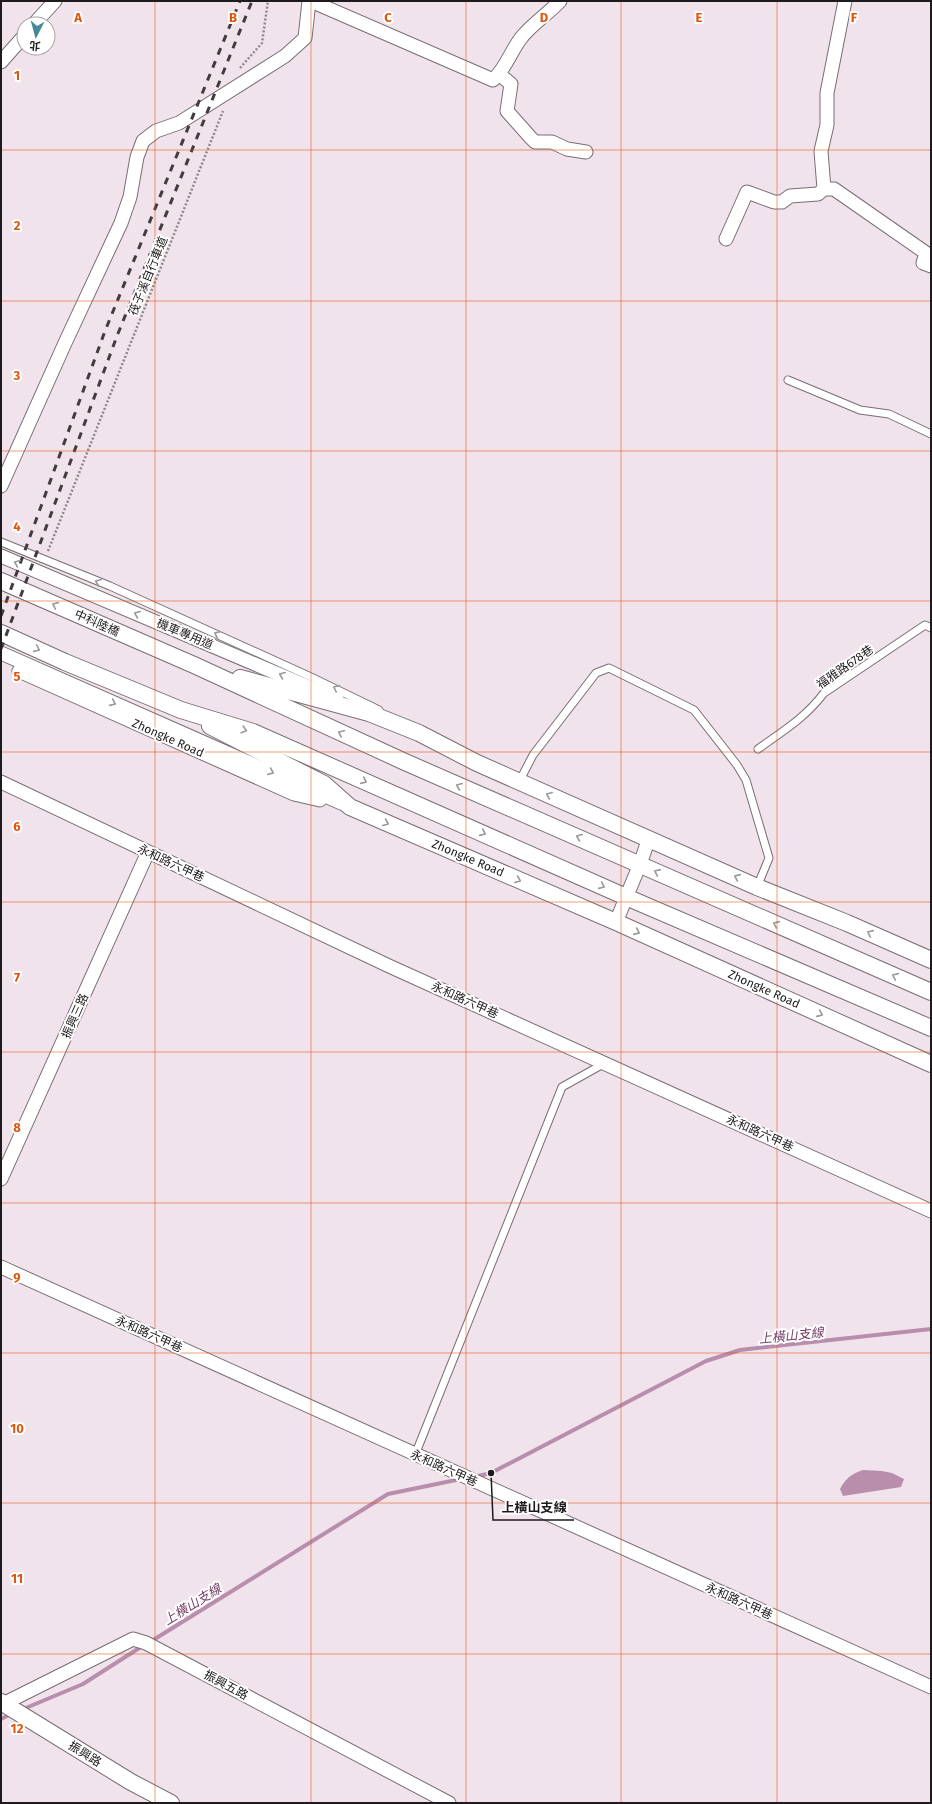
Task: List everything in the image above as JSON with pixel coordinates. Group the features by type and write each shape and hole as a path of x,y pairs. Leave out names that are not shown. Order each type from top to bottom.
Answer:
{"street":[{"path":"41,16 54,1"},
{"path":"1,486 121,223 130,197 137,157 143,141 156,131 179,123 285,56 305,38 310,1 494,80 521,38 560,1"},
{"path":"824,189 821,151 827,125 827,93 845,1"},
{"path":"1,62 16,45"},
{"path":"499,74 511,84 507,102 508,114 530,138 535,142 552,142 567,149 586,152"},
{"path":"726,239 747,192 774,202 782,202 790,196 818,194 824,189 834,189 926,253 923,263 931,266"},
{"name":"機車專用道","path":"1,556 369,713"},
{"name":"中科陸橋","path":"1,582 194,665"},
{"path":"1,633 65,662 180,710 324,784 350,807"},
{"path":"1,653 350,807"},
{"name":"Zhongke Road","path":"1,662 294,794 350,807 616,922 931,1064"},
{"path":"194,665 369,713 419,733 477,763 519,782 931,960"},
{"path":"194,665 405,762 931,992"},
{"path":"180,710 254,732 626,897 931,1028"},
{"name":"永和路六甲巷","path":"1,782 389,966 931,1211"},
{"path":"616,922 640,864 648,838"},
{"name":"振興三路","path":"1,1179 148,852"},
{"name":"永和路六甲巷","path":"1,1267 931,1687"},
{"name":"振興五路","path":"2,1704 133,1639 146,1643 449,1803"},
{"name":"振興路","path":"2,1704 131,1782 170,1803"}],"lane":[{"path":"788,380 860,410 889,414 931,434"},
{"path":"1,542 110,586 311,676 371,705 419,733"},
{"name":"福雅路678巷","path":"758,749 801,718 812,708 824,693 925,625 931,628"},
{"path":"519,782 533,755 596,673 609,668 694,710 737,765 746,780 769,858 757,886"},
{"path":"415,1455 562,1087 605,1063"}],"path":[{"path":"239,69 262,43 268,1"},
{"name":"筏子溪自行車道","path":"44,560 231,90"}],"shaded area":[{"path":"863,1470 892,1473 904,1479 901,1487 843,1496 840,1489 844,1482 855,1473"}],"waterway":[{"name":"上橫山支線","path":"474,1477 491,1473 706,1361 740,1350 931,1329"},
{"name":"上橫山支線","path":"150,1642 388,1494 461,1479"},
{"name":"上橫山支線","path":"21,1710 83,1684 144,1645"},
{"name":"上橫山支線","path":"1,1719 11,1714"}],"railway":[{"path":"1,616 105,331 240,1"},
{"path":"1,649 117,336 252,1"}],"place":[{"name":"上橫山支線","path":"491,1473"}]}
